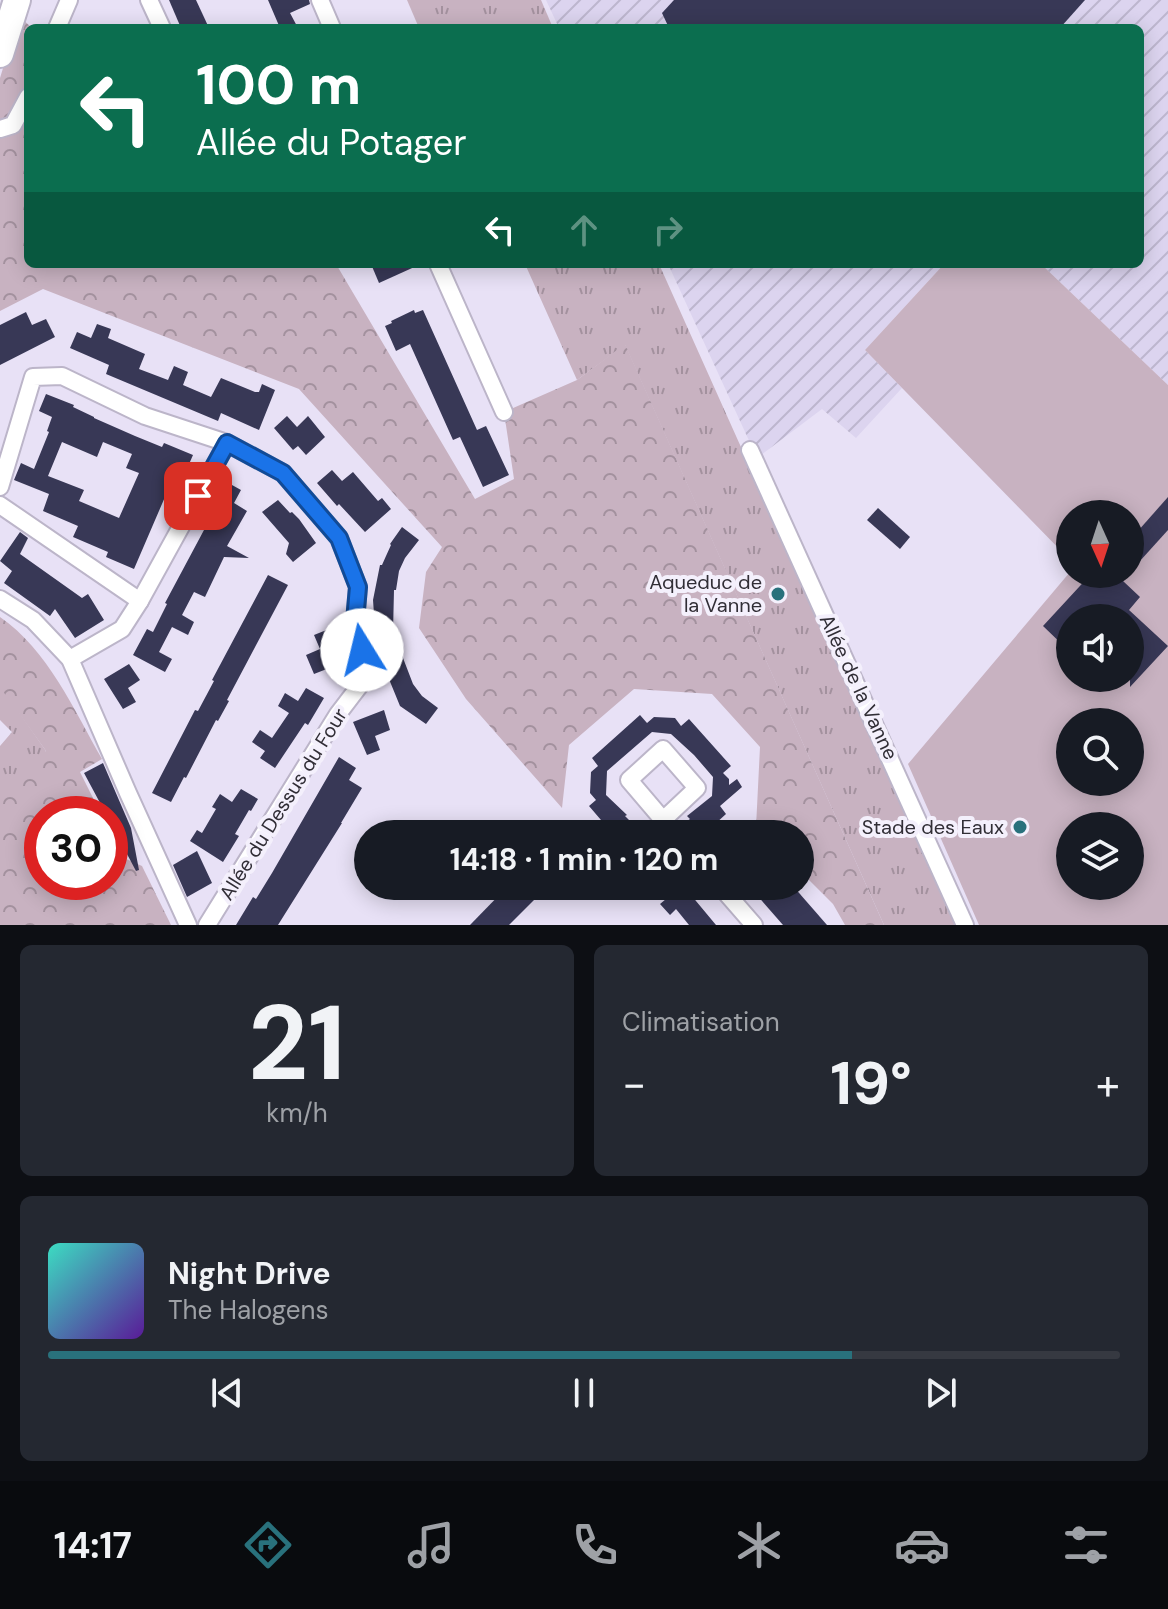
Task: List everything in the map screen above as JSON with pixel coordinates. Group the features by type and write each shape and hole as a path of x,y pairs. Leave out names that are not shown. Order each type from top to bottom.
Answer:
{"main road":[{"path":"0,13 4,0"},
{"path":"0,54 17,0"}],"street":[{"path":"59,24 69,0"},
{"path":"149,0 160,24"},
{"path":"320,0 330,24"},
{"path":"0,129 13,125 24,104"},
{"path":"440,268 504,412"},
{"name":"Allée du Dessus du Four","path":"0,487 33,377 62,376 145,416 227,443 283,473 339,538 358,587 355,621 367,676 338,714 207,925"},
{"path":"70,659 122,629 227,443"},
{"name":"Allée de la Vanne","path":"750,450 965,925"},
{"path":"0,505 140,601"},
{"path":"0,599 33,620 70,659 188,925"},
{"path":"732,900 754,925"}],"shaded area":[{"path":"546,0 1168,0 1168,385 1045,268 1144,268 1144,24 557,24"},
{"path":"670,268 940,268 865,350 902,388 856,438 822,409 757,458"}],"green space":[{"path":"407,0 541,0 551,24 417,24"},
{"path":"19,16 28,24 24,24 24,268 338,268 475,499 514,479 504,412 577,380 625,344 884,925 845,925 833,904 814,885 814,820 756,820 760,747 712,694 634,689 569,745 562,808 466,699 419,628 426,572 442,547 299,389 43,289 0,311 0,78"},
{"path":"527,268 661,268 955,925 884,925 625,345 577,380"},
{"path":"940,268 1045,268 1168,385 1168,925 979,925 908,764 1056,588 1144,588 1144,500 1056,500 1056,546 865,350"},
{"path":"0,617 32,646 46,664 102,759 80,772 92,796 24,796 24,900 128,900 128,860 142,866 171,925 0,925 0,797 46,751 0,687"},
{"path":"0,685 46,751 0,835 0,746 12,732 0,720"}],"building":[{"path":"169,0 196,0 207,24 179,24"},
{"path":"268,0 309,0 310,4 290,13 296,24 278,24"},
{"path":"674,0 1085,0 1064,24 667,24 662,13"},
{"path":"373,268 412,268 379,283"},
{"path":"414,310 415,313 423,310 477,430 486,426 509,475 483,487 460,437 453,440 410,344 396,351 385,326"},
{"path":"26,312 32,325 46,319 55,337 0,365 0,325"},
{"path":"97,324 111,329 108,338 145,354 139,369 168,380 174,366 188,372 183,385 211,397 221,378 255,392 259,392 262,384 275,390 259,430 221,413 218,421 106,374 109,365 70,348 77,332 91,338"},
{"path":"46,394 135,436 193,455 179,487 171,483 134,569 106,557 108,552 73,537 78,526 43,511 49,494 14,480 21,463 34,469 49,432 52,417 39,411","holes":["62,442 97,457 103,442 132,454 126,468 139,473 119,518 79,501 84,490 48,476"]},
{"path":"287,416 297,427 308,416 325,437 306,455 298,446 293,450 274,428"},
{"path":"332,470 342,481 353,472 378,501 382,498 391,509 365,532 317,483"},
{"path":"223,480 241,490 234,503 247,511 227,546 249,558 224,557 205,597 194,592 182,615 194,622 188,635 172,627 159,652 172,659 165,672 133,655 147,629 153,632 204,530 212,509 209,507"},
{"path":"1168,497 1168,530 1144,557 1144,524"},
{"path":"278,500 299,519 316,543 293,562 286,554 289,543 262,512"},
{"path":"878,508 910,537 900,549 867,520"},
{"path":"402,527 419,540 399,571 394,590 393,632 413,684 422,696 438,708 426,724 400,706 376,642 373,600 380,565"},
{"path":"20,532 28,538 20,554 82,598 88,594 104,620 75,638 55,609 50,616 4,583 12,571 0,561"},
{"path":"268,575 288,585 229,701 171,802 152,793 195,710 198,711 214,681"},
{"path":"1078,588 1130,588 1140,597 1134,604 1063,604"},
{"path":"1056,612 1056,639 1043,626"},
{"path":"1144,624 1168,646 1144,672"},
{"path":"329,629 342,663 314,674 306,655 320,649 314,635"},
{"path":"129,664 140,680 128,688 136,702 123,709 104,679"},
{"path":"306,688 324,698 275,768 260,758 265,751 252,742 260,730 272,738 289,713 278,706 285,693 298,701"},
{"path":"384,710 390,730 375,736 380,750 367,755 353,722"},
{"path":"640,715 647,723 654,717 675,718 681,726 689,719 731,766 723,773 729,779 729,785 737,779 742,787 720,806 726,814 719,820 689,820 687,816 712,796 713,777 671,734 652,732 607,771 606,795 629,820 601,820 589,806 596,800 590,793 591,772 598,766 592,758"},
{"path":"339,757 356,768 349,780 362,788 342,823 278,925 236,925 272,873"},
{"path":"103,763 117,796 96,796 84,773"},
{"path":"241,789 258,799 235,834 239,836 223,862 190,841 197,830 202,833 216,809 212,807 220,794 232,802"},
{"path":"128,821 139,870 136,871 128,856"},
{"path":"197,851 212,883 187,897 173,865"},
{"path":"494,900 534,900 509,925 470,925"},
{"path":"665,900 695,900 716,925 689,925 676,909 670,915 660,904"},
{"path":"761,900 805,900 827,925 783,925"}],"place":[{"name":"Aqueduc de la Vanne","path":"778,594"},
{"name":"Stade des Eaux","path":"1020,827"}],"route":[{"path":"198,496 227,443 283,473 339,538 358,587 355,621 362,650"}]}
